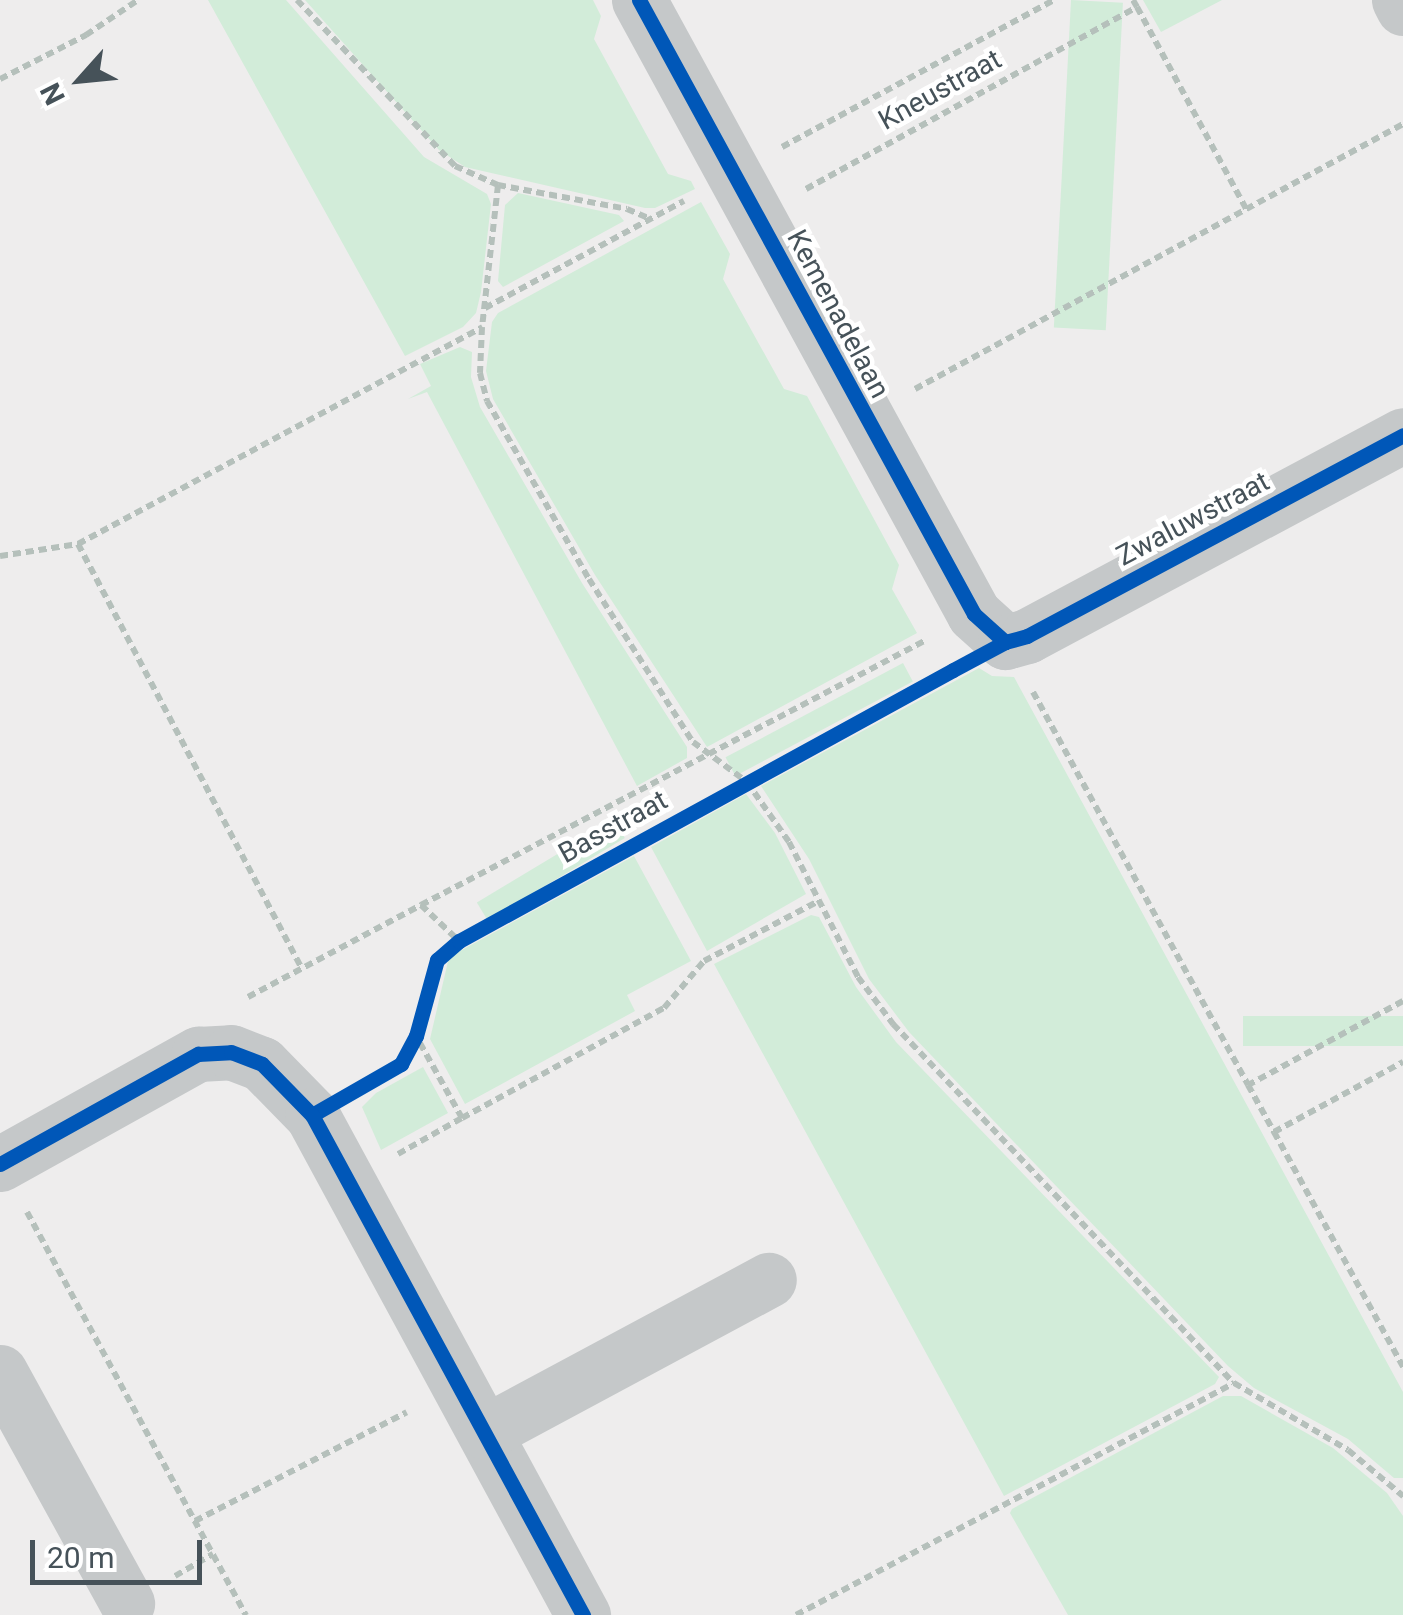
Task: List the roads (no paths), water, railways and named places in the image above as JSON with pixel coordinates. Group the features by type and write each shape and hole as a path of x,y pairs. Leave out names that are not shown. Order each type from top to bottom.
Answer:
{"street":[{"name":"Kemenadelaan","path":"640,0 865,416 990,628"},
{"path":"1399,0 1403,8"},
{"name":"Zwaluwstraat","path":"990,628 1027,636 1403,435"},
{"path":"0,1163 198,1054 232,1052 262,1064 312,1115 583,1615"},
{"path":"485,1432 770,1280"},
{"path":"0,1372 128,1603"}]}
